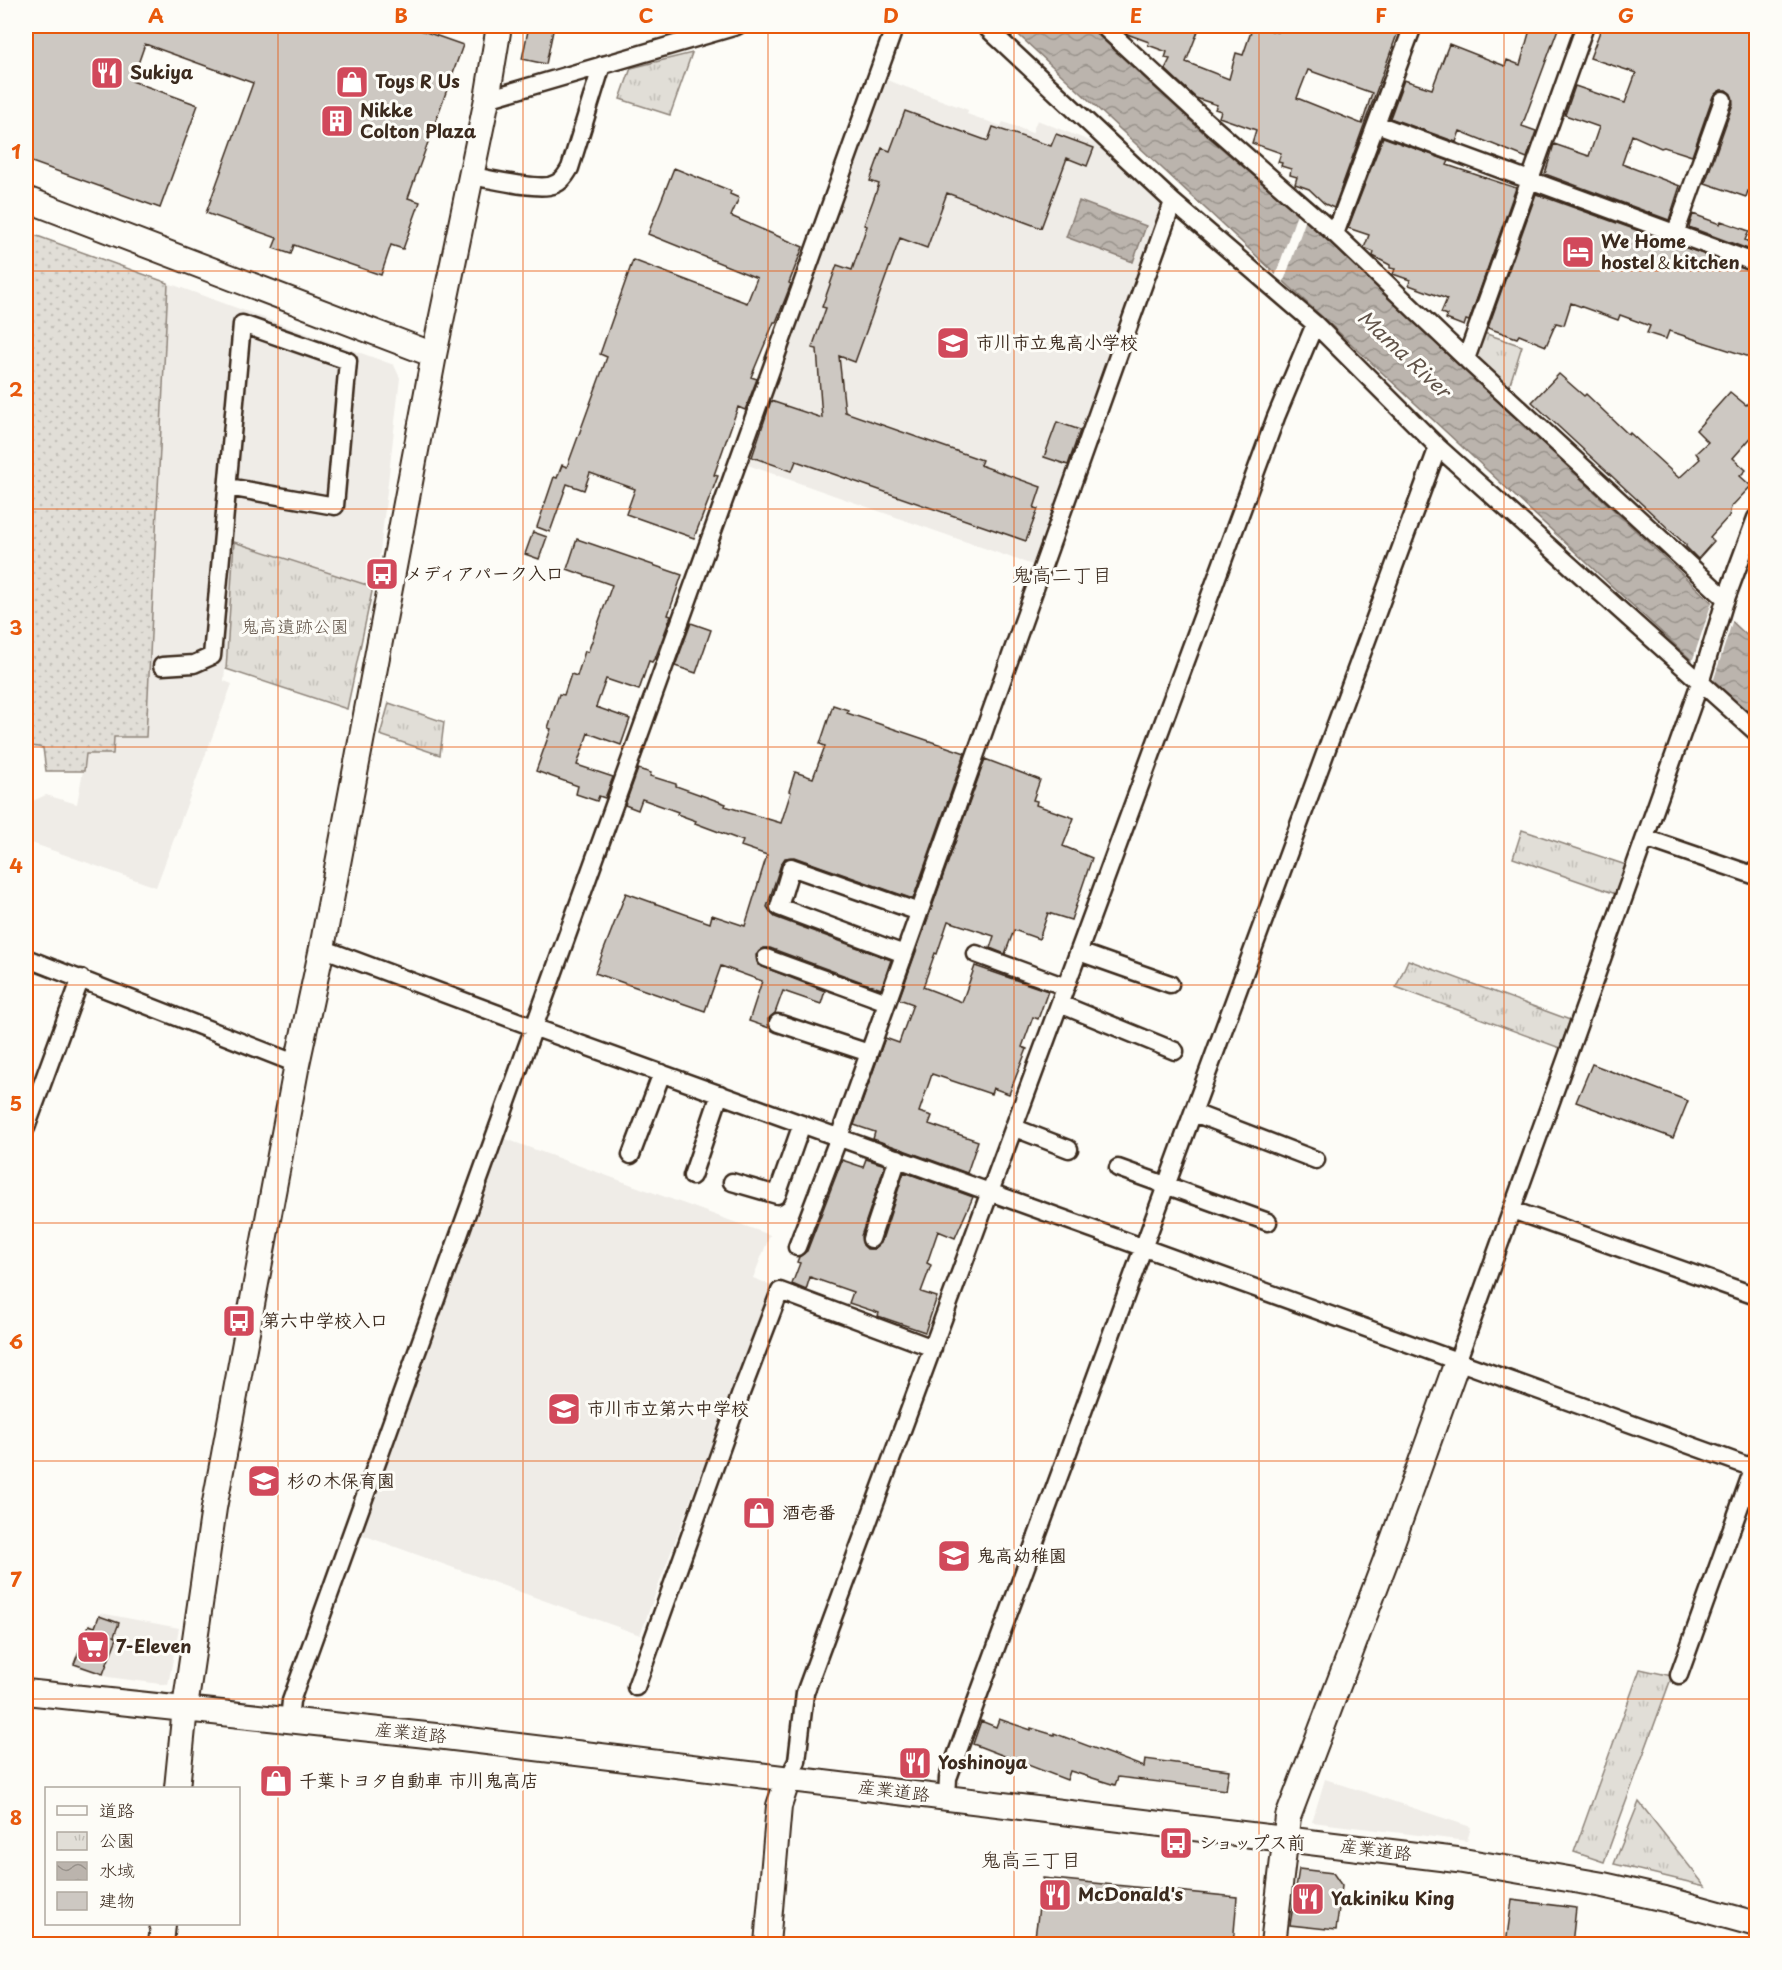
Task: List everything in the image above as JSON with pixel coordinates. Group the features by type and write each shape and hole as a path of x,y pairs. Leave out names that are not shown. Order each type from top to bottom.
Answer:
{"street":[{"path":"177,1787 185,1708 214,1508 297,1064 322,948 434,355 487,99 499,26"},
{"path":"487,99 737,26"},
{"path":"289,1720 291,1701 894,26"},
{"path":"985,26 1173,202 1315,324 1438,447 1702,677 1756,732"},
{"path":"1103,26 1205,120 1335,234 1725,602"},
{"path":"1335,234 1413,26"},
{"path":"1466,359 1585,26"},
{"path":"471,176 538,186 551,186 565,178 602,65"},
{"path":"1676,234 1723,100"},
{"path":"1377,124 1756,263"},
{"path":"26,199 434,355"},
{"path":"797,1247 839,1137 1173,202"},
{"path":"162,666 194,664 212,656 242,324 348,361 335,506 228,487"},
{"path":"767,1944 779,1806 797,1761 805,1693 1276,417 1315,324"},
{"path":"947,1797 948,1778 1438,447"},
{"path":"1273,1944 1288,1817 1385,1563 1645,838 1756,518"},
{"path":"1645,838 1756,876"},
{"path":"904,954 779,907 791,867 919,912"},
{"path":"322,948 533,1027 1457,1362 1756,1466 1679,1675"},
{"path":"1080,952 1170,984"},
{"path":"976,954 1066,987"},
{"path":"26,958 297,1064"},
{"path":"766,958 887,1002"},
{"path":"26,1128 81,978"},
{"path":"1060,1004 1175,1051"},
{"path":"778,1023 869,1053"},
{"path":"631,1155 662,1073"},
{"path":"692,1176 720,1094"},
{"path":"1194,1113 1316,1160"},
{"path":"732,1182 777,1195 802,1124"},
{"path":"1015,1128 1069,1149"},
{"path":"871,1239 898,1158"},
{"path":"1118,1168 1268,1222"},
{"path":"1512,1210 1756,1296"},
{"path":"636,1688 741,1393 780,1291 933,1348"},
{"name":"産業道路","path":"26,1692 289,1720 1285,1838 1546,1874 1665,1899 1756,1924"},
{"path":"161,1944 163,1925"}],"shaded area":[{"name":"市川市立鬼高小学校","path":"884,79 968,110 967,114 1001,126 1003,122 1032,133 1037,120 1107,148 1168,204 1038,567 745,464"},
{"path":"168,283 394,365 400,378 379,561 373,587 234,543 224,681 232,684 156,887 26,841 26,804 46,795 77,804 86,754 113,737 146,736"},
{"name":"市川市立第六中学校","path":"503,1138 770,1235 753,1278 771,1285 640,1635 357,1533"},
{"path":"100,1613 179,1628 168,1685 108,1677 72,1665 89,1622 95,1624"},
{"path":"1325,1779 1471,1827 1467,1841 1312,1822"}],"green space":[{"path":"692,53 670,115 620,99 631,68"},
{"path":"26,232 168,283 146,737 114,737 113,754 86,754 84,771 46,771 43,748 26,745"},
{"path":"1481,332 1522,346 1508,390 1471,358"},
{"name":"鬼高遺跡公園","path":"234,542 373,587 347,709 226,669"},
{"path":"389,703 444,722 440,755 380,735"},
{"path":"1522,830 1626,865 1616,894 1513,858"},
{"path":"1408,960 1570,1020 1560,1048 1396,987"},
{"path":"1640,1669 1672,1676 1604,1862 1574,1852"},
{"path":"1639,1802 1705,1886 1614,1864"}],"water":[{"name":"Mama River","path":"1009,26 1088,26 1207,136 1309,223 1756,644 1756,720"},
{"path":"1079,201 1146,226 1133,262 1066,237"}],"pier":[{"path":"1298,211 1306,219 1283,284 1275,277"},
{"path":"1713,599 1733,619 1713,682 1692,662"}],"building":[{"name":"Nikke Colton Plaza","path":"26,26 409,26 463,45 408,198 420,202 403,249 391,245 381,275 294,245 291,254 273,248 277,238 206,213 253,83 145,44 132,81 198,105 160,208 26,160"},
{"path":"529,26 554,26 546,64 522,59"},
{"path":"1118,26 1200,26 1186,62 1229,79 1236,53 1243,55 1253,26 1277,32 1278,26 1400,26 1334,208 1325,204 1309,189 1295,184 1297,177 1290,175 1291,169 1281,166 1282,163 1278,162 1281,153 1252,143 1256,130 1219,117 1221,111 1215,109 1217,105 1196,98 1165,69 1170,59 1165,58 1167,52 1127,34","holes":["1308,70 1372,93 1362,124 1297,98"]},
{"path":"1531,26 1559,26 1522,126 1536,131 1527,158 1460,131 1456,142 1390,118 1404,80 1432,89 1449,44 1505,66 1507,60 1520,65"},
{"path":"1602,26 1732,26 1756,34 1756,194 1748,191 1746,197 1705,183 1733,104 1731,94 1726,90 1721,90 1713,96 1692,156 1661,148 1632,135 1622,164 1680,186 1669,220 1545,174 1554,144 1589,156 1599,127 1565,115 1575,86 1625,103 1636,73 1590,58"},
{"path":"905,111 988,141 993,127 1051,146 1056,134 1094,148 1087,166 1067,158 1041,228 947,193 927,248 900,238 855,362 839,356 845,412 982,460 980,465 1041,487 1034,508 1038,509 1026,541 796,461 792,471 752,457 771,401 822,418 817,349 812,348 826,308 822,307 837,265 852,270 867,226 864,225 879,184 870,181 882,148 890,151"},
{"path":"1383,137 1449,161 1447,165 1516,188 1469,321 1466,320 1464,326 1446,319 1447,315 1441,313 1447,299 1409,285 1410,280 1393,274 1395,269 1373,256 1374,252 1364,248 1369,235 1348,228"},
{"path":"674,168 731,191 730,194 739,198 731,216 803,247 789,283 791,284 751,377 757,379 745,410 738,407 714,475 718,476 694,538 626,514 635,489 590,473 584,490 567,484 550,532 537,527 554,477 557,478 562,465 567,467 607,357 600,354 633,260 747,303 757,278 648,234"},
{"path":"1536,194 1756,273 1756,359 1669,331 1666,339 1647,333 1650,326 1620,315 1618,320 1571,303 1564,325 1556,323 1546,346 1519,335 1517,338 1488,328"},
{"path":"1693,214 1749,231 1745,240 1756,245 1756,252 1689,227"},
{"path":"1559,374 1584,396 1586,394 1679,478 1700,459 1696,453 1708,442 1696,430 1730,392 1746,405 1749,402 1756,409 1756,432 1733,458 1746,470 1740,476 1751,486 1731,507 1729,516 1710,537 1714,541 1698,559 1686,545 1532,402"},
{"path":"1057,422 1080,430 1068,465 1044,457"},
{"path":"533,532 547,537 539,559 525,554"},
{"path":"577,539 682,575 668,615 671,616 655,659 652,662 649,661 639,690 606,679 596,707 630,719 621,745 588,733 577,765 613,777 605,798 599,796 597,801 576,794 578,786 536,771 551,729 548,728 559,694 564,695 571,674 577,676 612,585 567,569"},
{"path":"691,623 711,630 696,673 675,666"},
{"path":"833,705 848,710 847,713 965,753 913,899 794,857 785,858 781,864 767,907 771,913 775,917 891,960 881,989 770,948 764,948 756,955 758,965 825,991 821,1004 783,991 775,1013 768,1019 769,1028 749,1021 762,981 721,966 705,1011 595,973 626,893 710,923 712,915 745,926 767,855 741,846 743,841 695,823 696,821 677,814 678,812 642,799 638,810 625,805 638,769 651,773 650,776 726,804 725,806 781,823 795,772 813,778 825,746 820,744"},
{"path":"985,759 1040,780 1033,800 1037,801 1036,805 1074,818 1063,846 1092,858 1071,920 1048,913 1039,939 1014,930 1005,954 990,948 994,936 948,921 937,954 935,953 923,987 962,1002 975,966 1048,991 1038,1019 1033,1017 1022,1047 1027,1049 1009,1094 993,1088 991,1094 932,1074 919,1112 932,1116 929,1124 978,1141 967,1173 873,1139 875,1132 854,1125 885,1038 899,1043 913,1004 899,999"},
{"path":"1592,1064 1688,1101 1673,1138 1576,1102"},
{"path":"866,1159 885,1165 861,1236 863,1245 867,1249 874,1249 881,1243 904,1172 973,1197 955,1238 938,1231 927,1263 931,1265 921,1292 937,1297 925,1332 878,1316 879,1313 849,1303 853,1292 810,1277 806,1290 792,1284 800,1263 797,1262 799,1257 807,1251 842,1160 863,1167"},
{"path":"99,1616 119,1623 114,1636 117,1638 103,1674 74,1664 89,1625 95,1627"},
{"path":"999,1719 1031,1730 1031,1728 1054,1735 1054,1733 1144,1767 1145,1759 1229,1770 1226,1790 1118,1777 1115,1785 1070,1771 1067,1780 973,1744 981,1721 996,1727"},
{"path":"1299,1869 1333,1873 1342,1886 1336,1930 1290,1925"},
{"path":"1043,1878 1237,1897 1233,1944 1034,1944"},
{"path":"1512,1900 1576,1908 1572,1944 1506,1944"}],"place":[{"name":"Sukiya","path":"107,73"},
{"name":"Toys R Us","path":"352,82"},
{"name":"Nikke Colton Plaza","path":"337,121"},
{"name":"We Home hostel＆kitchen","path":"1578,252"},
{"name":"市川市立鬼高小学校","path":"953,343"},
{"name":"メディアパーク入口","path":"382,574"},
{"name":"第六中学校入口","path":"239,1321"},
{"name":"市川市立第六中学校","path":"564,1409"},
{"name":"杉の木保育園","path":"264,1481"},
{"name":"酒壱番","path":"759,1513"},
{"name":"鬼高幼稚園","path":"954,1556"},
{"name":"7-Eleven","path":"93,1647"},
{"name":"Yoshinoya","path":"915,1763"},
{"name":"千葉トヨタ自動車 市川鬼高店","path":"276,1781"},
{"name":"ショップス前","path":"1176,1843"},
{"name":"McDonald's","path":"1055,1895"},
{"name":"Yakiniku King","path":"1308,1899"}],"district":[{"name":"鬼高二丁目","path":"1062,575"},
{"name":"鬼高三丁目","path":"1031,1860"}]}
